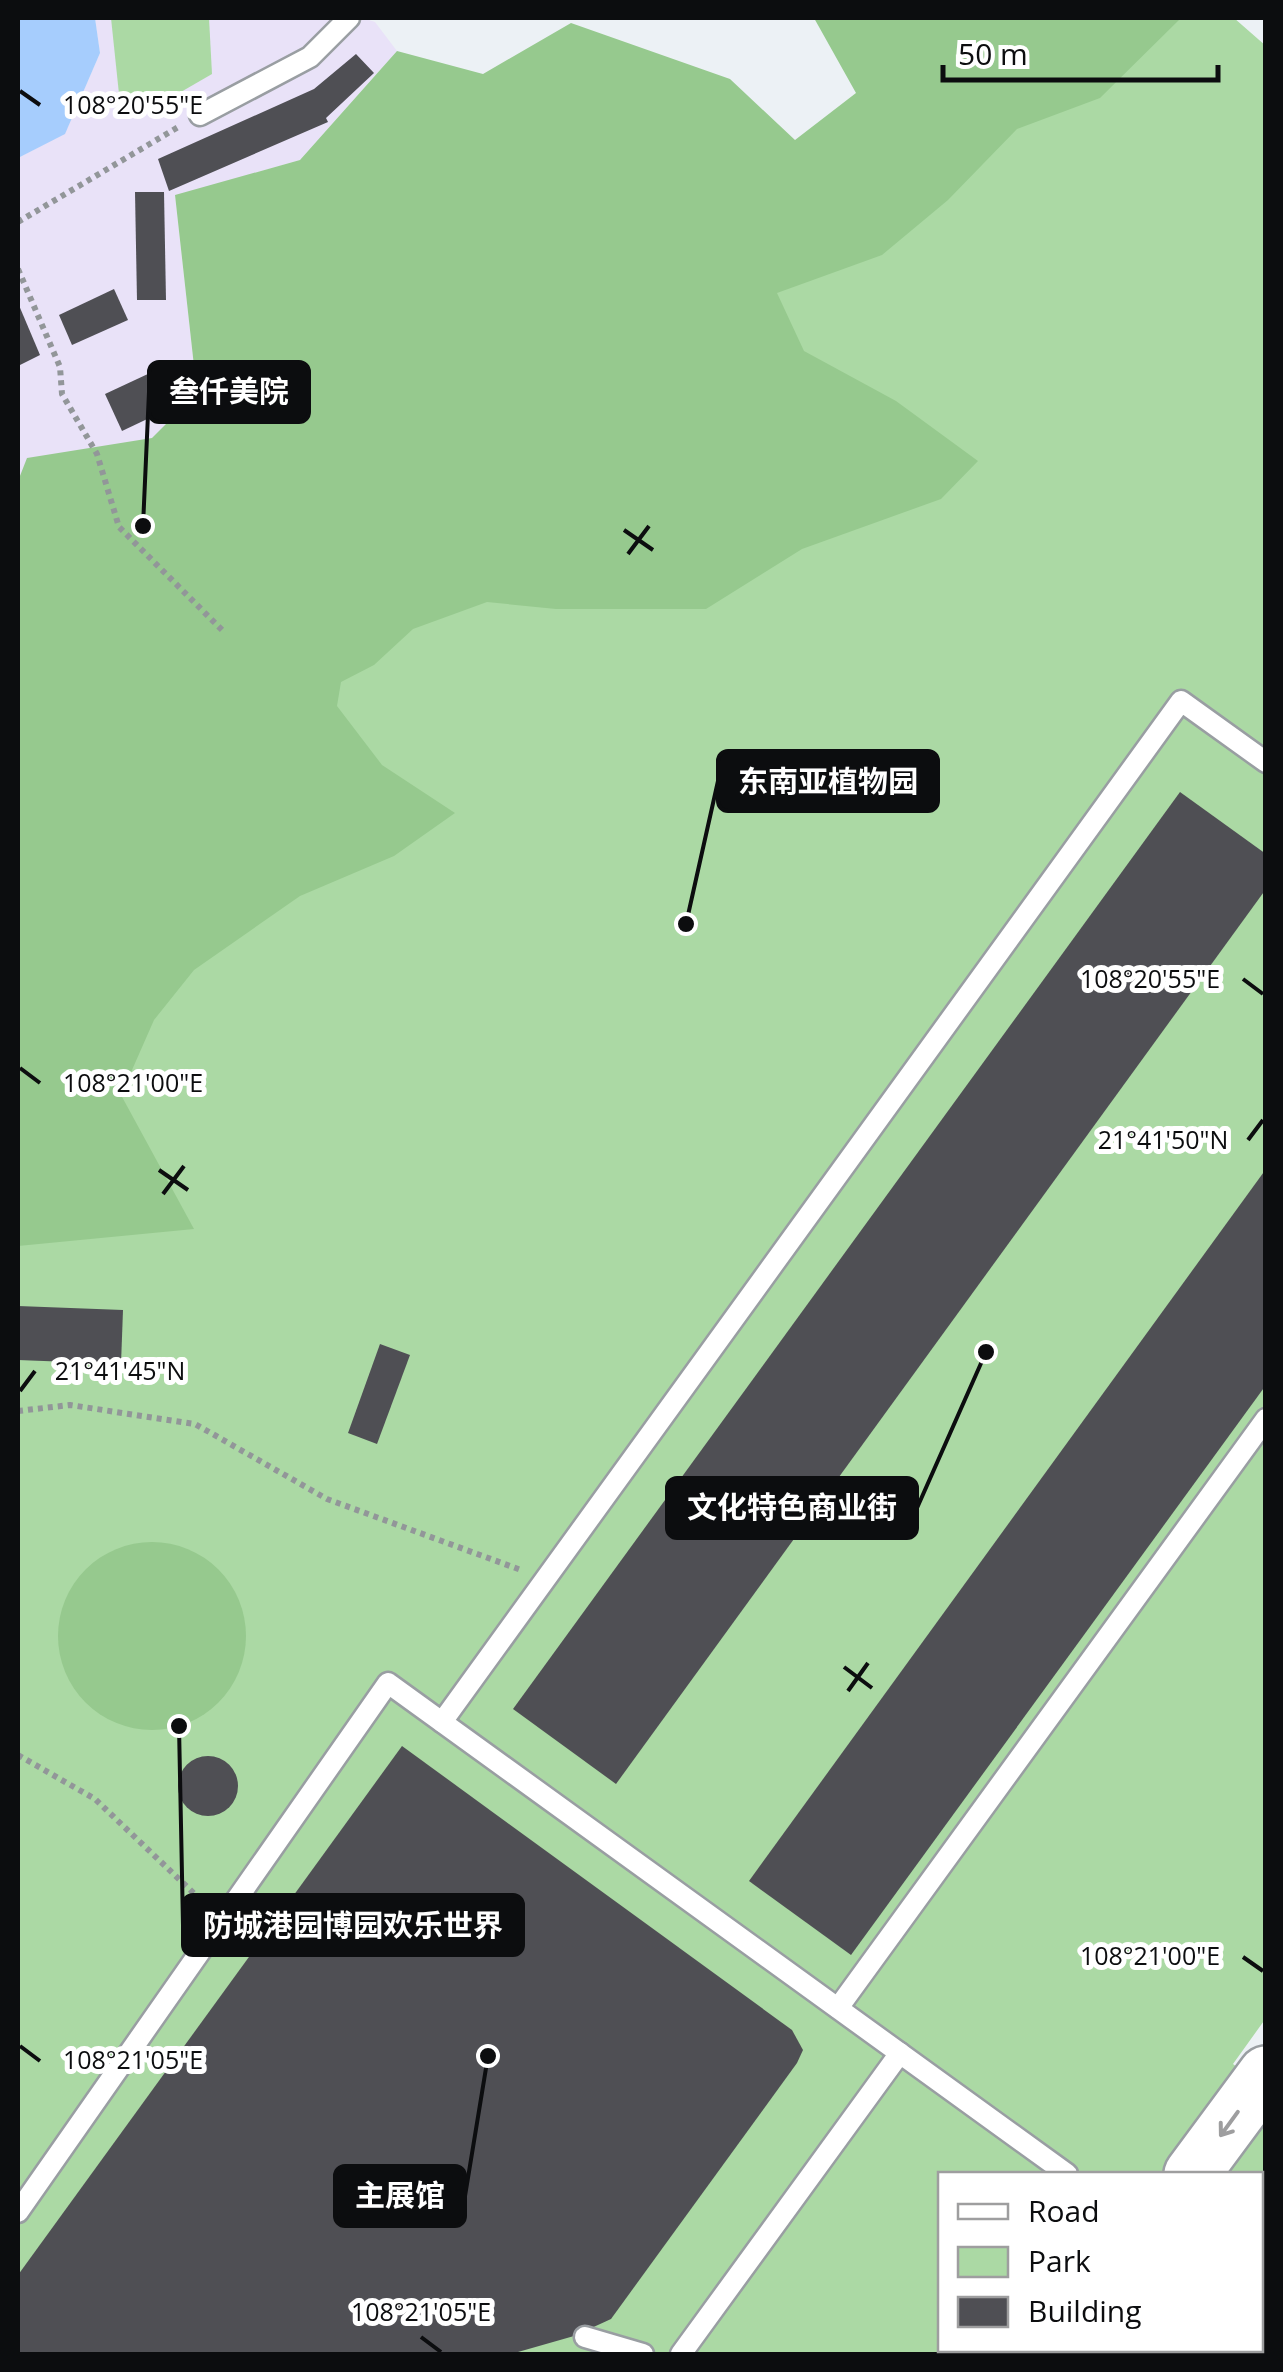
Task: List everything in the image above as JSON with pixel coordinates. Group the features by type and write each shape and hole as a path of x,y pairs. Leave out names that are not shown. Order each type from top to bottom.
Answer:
{"main road":[{"path":"1193,2172 1266,2074"}],"lane":[{"path":"200,115 310,57 349,18"},
{"path":"442,1722 1182,701 1266,762"},
{"path":"838,2008 1266,1419"},
{"path":"18,2212 388,1683 1064,2172"},
{"path":"681,2354 900,2053"},
{"path":"586,2336 643,2354"}],"path":[{"path":"18,222 200,115"},
{"path":"18,268 60,367 62,394 97,454 119,527 223,631"},
{"path":"18,1411 70,1405 195,1424 328,1499 546,1579"},
{"path":"18,1755 95,1800 223,1921"}],"shaded area":[{"path":"95,18 363,18 375,22 397,51 300,160 175,196 197,393 18,700 18,158 65,133 100,53"}],"green space":[{"path":"111,18 209,18 212,74 148,111 119,94"},
{"path":"814,18 1181,18 1100,98 1017,129 948,200 882,255 777,293 804,351 896,401 978,461 941,499 802,549 706,609 556,609 487,602 413,629 374,665 341,682 337,706 382,765 455,813 394,856 300,896 194,970 154,1020 121,1095 194,1229 18,1246 18,481 27,458 152,438 197,393 175,195 300,160 397,51 483,74 571,23 730,79 795,140 856,93"},
{"path":"1091,18 1234,18 1266,46 1266,2018 1233,2064 1265,2089 1265,2354 18,2354 18,957 355,637"},
{"path":"152,1542 188,1549 218,1570 239,1600 246,1636 239,1672 218,1702 188,1723 152,1730 116,1723 86,1702 65,1672 58,1636 65,1600 86,1570 116,1549"}],"water":[{"path":"18,18 95,18 100,53 65,134 18,158"}],"building":[{"path":"356,54 374,73 326,118 328,122 169,191 158,159 314,89"},
{"path":"135,192 164,192 166,300 137,300"},
{"path":"114,289 128,320 72,345 59,315"},
{"path":"18,303 40,355 18,366"},
{"path":"165,366 181,403 122,431 105,394"},
{"path":"1180,792 1266,854 1266,889 616,1784 513,1709"},
{"path":"1266,1169 1266,1385 851,1955 749,1881"},
{"path":"18,1306 123,1310 121,1364 18,1360"},
{"path":"380,1344 410,1355 377,1444 348,1433"},
{"path":"402,1746 792,2030 803,2050 797,2063 611,2319 574,2336 511,2354 18,2354 18,2275"},
{"path":"208,1756 230,1764 238,1786 230,1808 208,1816 186,1808 178,1786 186,1764"}],"place":[{"name":"叁仟美院","path":"143,526"},
{"name":"东南亚植物园","path":"686,924"},
{"name":"文化特色商业街","path":"986,1352"},
{"name":"防城港园博园欢乐世界","path":"179,1726"},
{"name":"主展馆","path":"488,2056"}]}
